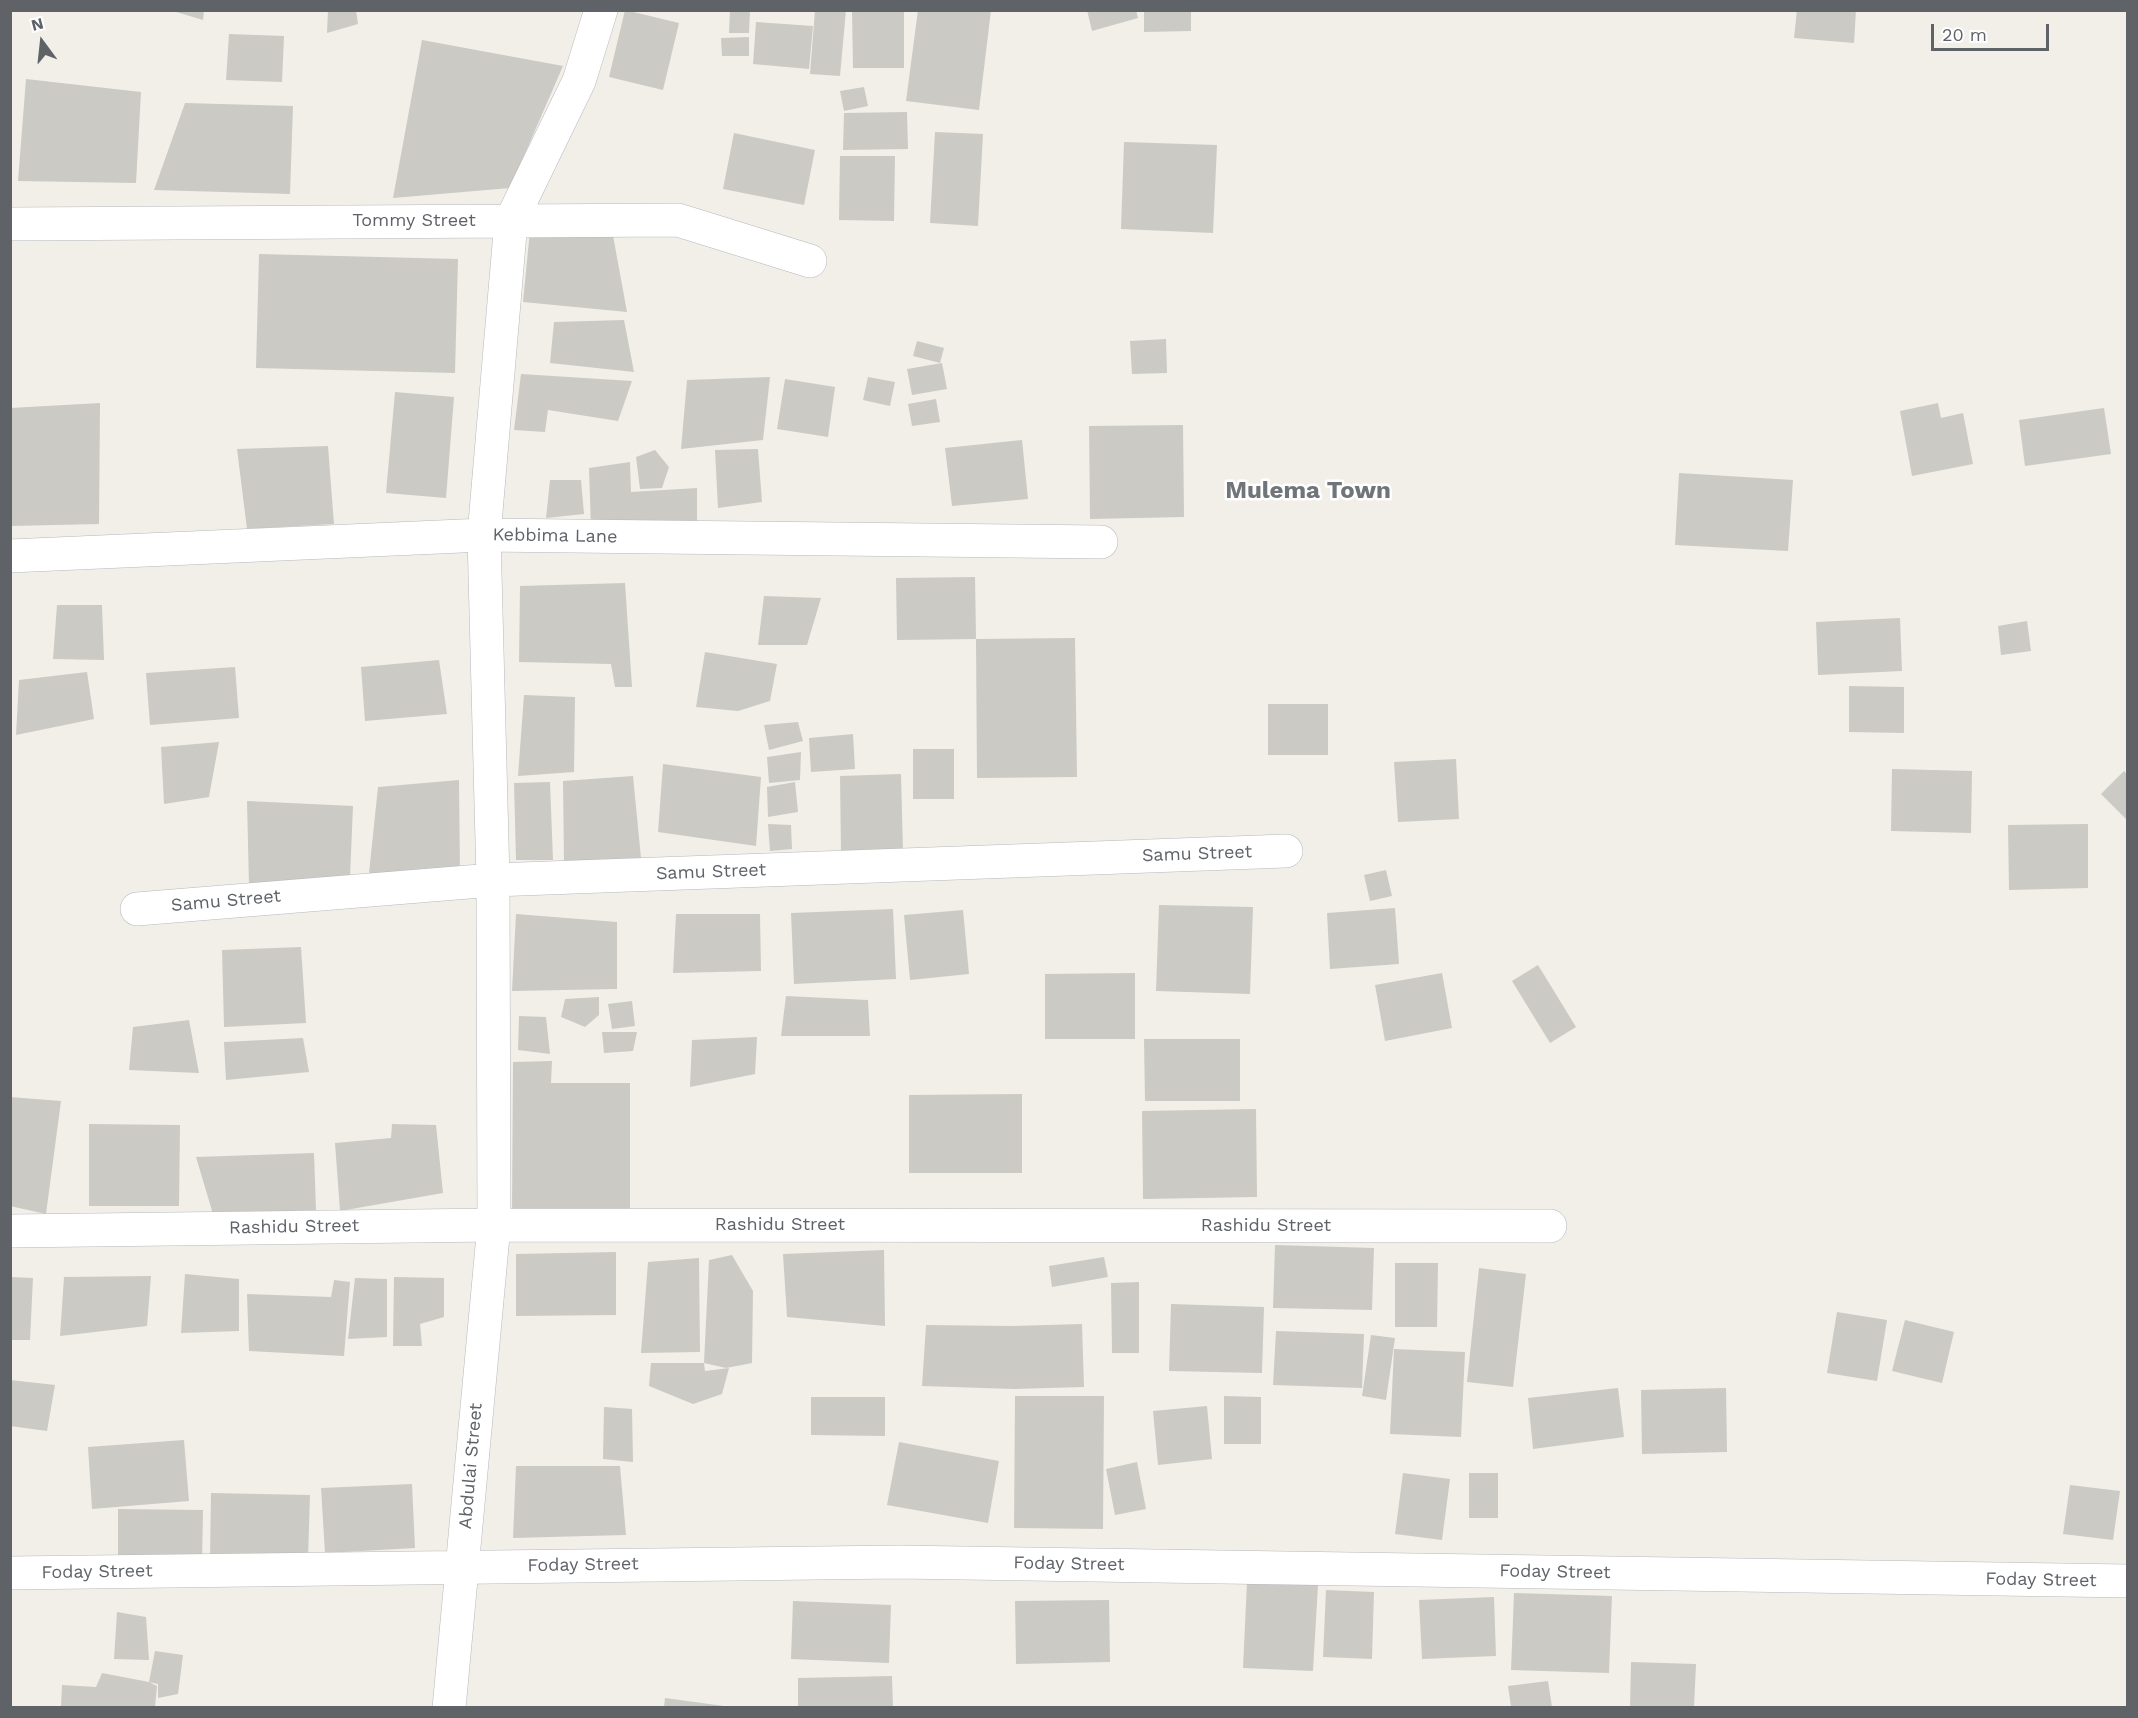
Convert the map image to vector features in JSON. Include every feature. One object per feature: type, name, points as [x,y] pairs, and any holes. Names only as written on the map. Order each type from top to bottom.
[{"type":"street","points":[[511,221],[579,81],[601,10]]},
{"type":"street","name":"Tommy Street","points":[[10,224],[678,220],[810,261]]},
{"type":"street","name":"Abdulai Street","points":[[449,1707],[494,1225],[493,880],[484,535],[511,221]]},
{"type":"street","name":"Kebbima Lane","points":[[10,556],[484,535],[1101,542]]},
{"type":"street","name":"Samu Street","points":[[137,909],[493,880],[1286,851]]},
{"type":"street","name":"Rashidu Street","points":[[10,1231],[494,1225],[1550,1226]]},
{"type":"street","name":"Foday Street","points":[[10,1573],[898,1562],[2127,1581]]},
{"type":"building","points":[[204,10],[203,20],[173,11]]},
{"type":"building","points":[[328,10],[356,10],[358,24],[327,33]]},
{"type":"building","points":[[625,10],[679,23],[663,90],[609,77]]},
{"type":"building","points":[[730,10],[750,10],[749,33],[729,33]]},
{"type":"building","points":[[815,10],[846,10],[840,76],[810,74]]},
{"type":"building","points":[[852,10],[904,10],[904,68],[853,68]]},
{"type":"building","points":[[918,10],[991,10],[979,110],[906,101]]},
{"type":"building","points":[[1087,10],[1136,10],[1138,18],[1092,31]]},
{"type":"building","points":[[1144,10],[1191,10],[1191,31],[1144,32]]},
{"type":"building","points":[[1797,10],[1856,10],[1854,43],[1794,38]]},
{"type":"building","points":[[756,22],[813,26],[809,69],[753,64]]},
{"type":"building","points":[[229,34],[284,36],[282,82],[226,80]]},
{"type":"building","points":[[749,37],[749,56],[722,56],[721,38]]},
{"type":"building","points":[[422,40],[563,66],[510,188],[393,198]]},
{"type":"building","points":[[26,79],[141,92],[136,183],[18,181]]},
{"type":"building","points":[[864,87],[868,106],[844,111],[840,91]]},
{"type":"building","points":[[185,103],[293,106],[290,194],[154,190]]},
{"type":"building","points":[[907,112],[908,149],[843,150],[844,113]]},
{"type":"building","points":[[935,132],[983,134],[978,226],[930,223]]},
{"type":"building","points":[[734,133],[815,150],[804,205],[723,189]]},
{"type":"building","points":[[1124,142],[1217,145],[1213,233],[1121,229]]},
{"type":"building","points":[[840,156],[895,156],[894,221],[839,220]]},
{"type":"building","points":[[530,230],[612,230],[627,312],[523,302]]},
{"type":"building","points":[[259,254],[458,259],[455,373],[256,368]]},
{"type":"building","points":[[624,320],[634,372],[550,363],[554,322]]},
{"type":"building","points":[[1166,339],[1167,373],[1132,374],[1130,341]]},
{"type":"building","points":[[917,341],[944,348],[940,363],[913,356]]},
{"type":"building","points":[[942,363],[947,389],[912,395],[907,369]]},
{"type":"building","points":[[521,374],[632,381],[618,421],[548,410],[545,432],[514,430]]},
{"type":"building","points":[[770,377],[763,440],[681,449],[687,380]]},
{"type":"building","points":[[868,377],[895,382],[890,406],[863,400]]},
{"type":"building","points":[[785,379],[835,387],[828,437],[777,429]]},
{"type":"building","points":[[395,392],[454,397],[446,498],[386,493]]},
{"type":"building","points":[[936,399],[940,422],[912,426],[908,404]]},
{"type":"building","points":[[100,403],[99,524],[10,526],[10,408]]},
{"type":"building","points":[[1938,403],[1941,418],[1963,413],[1973,464],[1912,476],[1900,411]]},
{"type":"building","points":[[2104,408],[2111,454],[2025,466],[2019,420]]},
{"type":"building","points":[[1183,425],[1184,517],[1090,519],[1089,426]]},
{"type":"building","points":[[1022,440],[1028,499],[952,506],[945,448]]},
{"type":"building","points":[[328,446],[334,524],[247,529],[237,449]]},
{"type":"building","points":[[758,449],[762,502],[718,508],[715,450]]},
{"type":"building","points":[[655,450],[669,467],[662,488],[640,489],[636,457]]},
{"type":"building","points":[[630,462],[631,492],[697,488],[697,534],[591,529],[589,468]]},
{"type":"building","points":[[1679,473],[1793,480],[1788,551],[1675,545]]},
{"type":"building","points":[[550,480],[581,480],[584,514],[546,518]]},
{"type":"building","points":[[975,577],[976,639],[897,640],[896,578]]},
{"type":"building","points":[[625,583],[632,687],[615,687],[611,664],[519,662],[520,586]]},
{"type":"building","points":[[764,596],[821,598],[807,645],[758,645]]},
{"type":"building","points":[[57,605],[102,605],[104,660],[53,659]]},
{"type":"building","points":[[1900,618],[1902,671],[1818,675],[1816,622]]},
{"type":"building","points":[[2027,621],[2031,651],[2001,655],[1998,626]]},
{"type":"building","points":[[1075,638],[1077,777],[977,778],[976,639]]},
{"type":"building","points":[[705,652],[777,664],[770,701],[738,711],[696,707]]},
{"type":"building","points":[[439,660],[447,714],[365,721],[361,667]]},
{"type":"building","points":[[235,667],[239,718],[150,725],[146,673]]},
{"type":"building","points":[[87,672],[94,719],[16,735],[19,680]]},
{"type":"building","points":[[1849,686],[1904,687],[1904,733],[1849,732]]},
{"type":"building","points":[[524,695],[575,697],[574,772],[518,776]]},
{"type":"building","points":[[1268,704],[1328,704],[1328,755],[1268,755]]},
{"type":"building","points":[[798,722],[803,741],[769,750],[764,725]]},
{"type":"building","points":[[853,734],[855,769],[811,772],[809,738]]},
{"type":"building","points":[[219,742],[209,797],[164,804],[161,747]]},
{"type":"building","points":[[913,749],[954,749],[954,799],[913,799]]},
{"type":"building","points":[[801,752],[800,780],[769,783],[767,757]]},
{"type":"building","points":[[1456,759],[1459,819],[1398,822],[1394,762]]},
{"type":"building","points":[[663,764],[761,777],[756,846],[658,832]]},
{"type":"building","points":[[1892,769],[1972,771],[1971,833],[1891,831]]},
{"type":"building","points":[[2124,771],[2127,774],[2127,820],[2101,794]]},
{"type":"building","points":[[901,774],[903,852],[841,853],[840,776]]},
{"type":"building","points":[[633,776],[641,858],[564,862],[563,781]]},
{"type":"building","points":[[459,780],[460,875],[369,873],[378,787]]},
{"type":"building","points":[[550,782],[553,860],[516,860],[514,783]]},
{"type":"building","points":[[795,782],[798,812],[768,817],[767,787]]},
{"type":"building","points":[[247,801],[353,806],[350,877],[249,886]]},
{"type":"building","points":[[768,824],[791,825],[792,849],[770,851]]},
{"type":"building","points":[[2088,824],[2088,888],[2009,890],[2008,825]]},
{"type":"building","points":[[1386,870],[1392,896],[1370,901],[1364,875]]},
{"type":"building","points":[[1159,905],[1253,907],[1250,994],[1156,991]]},
{"type":"building","points":[[1395,908],[1399,964],[1330,969],[1327,913]]},
{"type":"building","points":[[893,909],[896,979],[794,984],[791,913]]},
{"type":"building","points":[[963,910],[969,974],[910,980],[904,915]]},
{"type":"building","points":[[516,914],[617,922],[617,989],[512,991]]},
{"type":"building","points":[[676,914],[760,914],[761,971],[673,973]]},
{"type":"building","points":[[301,947],[306,1023],[224,1027],[222,950]]},
{"type":"building","points":[[1538,965],[1576,1027],[1550,1043],[1512,981]]},
{"type":"building","points":[[1135,973],[1135,1039],[1045,1039],[1045,974]]},
{"type":"building","points":[[1442,973],[1452,1028],[1385,1041],[1375,985]]},
{"type":"building","points":[[786,996],[868,1000],[870,1036],[781,1036]]},
{"type":"building","points":[[599,997],[599,1015],[585,1027],[561,1017],[565,999]]},
{"type":"building","points":[[632,1001],[635,1026],[612,1029],[608,1004]]},
{"type":"building","points":[[519,1016],[546,1017],[550,1054],[518,1050]]},
{"type":"building","points":[[189,1020],[199,1073],[129,1070],[133,1027]]},
{"type":"building","points":[[602,1032],[637,1032],[633,1051],[604,1053]]},
{"type":"building","points":[[757,1037],[755,1074],[690,1087],[692,1040]]},
{"type":"building","points":[[303,1038],[309,1072],[226,1080],[224,1042]]},
{"type":"building","points":[[1144,1039],[1240,1039],[1240,1101],[1145,1101]]},
{"type":"building","points":[[552,1061],[551,1083],[630,1083],[630,1212],[512,1212],[513,1062]]},
{"type":"building","points":[[1022,1094],[1022,1173],[909,1173],[909,1095]]},
{"type":"building","points":[[10,1097],[61,1101],[46,1214],[10,1206]]},
{"type":"building","points":[[1256,1109],[1257,1197],[1143,1199],[1142,1111]]},
{"type":"building","points":[[89,1124],[180,1125],[179,1206],[89,1206]]},
{"type":"building","points":[[392,1124],[436,1125],[443,1193],[340,1211],[335,1143],[391,1138]]},
{"type":"building","points":[[314,1153],[316,1210],[213,1214],[196,1157]]},
{"type":"building","points":[[1275,1245],[1374,1248],[1372,1310],[1273,1308]]},
{"type":"building","points":[[884,1250],[885,1326],[787,1317],[783,1254]]},
{"type":"building","points":[[616,1252],[616,1315],[516,1316],[516,1254]]},
{"type":"building","points":[[732,1255],[753,1291],[752,1363],[726,1368],[704,1363],[709,1260]]},
{"type":"building","points":[[1104,1257],[1108,1277],[1052,1287],[1049,1266]]},
{"type":"building","points":[[699,1258],[700,1352],[641,1353],[648,1262]]},
{"type":"building","points":[[1395,1263],[1438,1263],[1437,1327],[1395,1327]]},
{"type":"building","points":[[1479,1268],[1526,1274],[1513,1387],[1467,1382]]},
{"type":"building","points":[[185,1274],[239,1279],[239,1331],[181,1333]]},
{"type":"building","points":[[151,1276],[147,1326],[60,1336],[64,1277]]},
{"type":"building","points":[[10,1277],[33,1278],[30,1340],[10,1340]]},
{"type":"building","points":[[394,1277],[444,1278],[444,1317],[420,1324],[422,1346],[393,1346]]},
{"type":"building","points":[[355,1278],[387,1279],[387,1337],[348,1339]]},
{"type":"building","points":[[334,1280],[350,1282],[344,1356],[249,1351],[247,1294],[331,1297]]},
{"type":"building","points":[[1139,1282],[1139,1353],[1112,1353],[1111,1283]]},
{"type":"building","points":[[1171,1304],[1264,1307],[1262,1373],[1169,1371]]},
{"type":"building","points":[[1837,1312],[1887,1320],[1877,1381],[1827,1373]]},
{"type":"building","points":[[1905,1320],[1954,1332],[1942,1383],[1892,1371]]},
{"type":"building","points":[[1082,1324],[1084,1387],[1014,1389],[922,1386],[926,1325]]},
{"type":"building","points":[[1276,1331],[1364,1334],[1362,1388],[1273,1385]]},
{"type":"building","points":[[1371,1335],[1395,1338],[1386,1400],[1362,1396]]},
{"type":"building","points":[[1394,1349],[1465,1352],[1461,1437],[1390,1434]]},
{"type":"building","points":[[651,1363],[704,1363],[705,1371],[729,1368],[722,1394],[693,1404],[649,1386]]},
{"type":"building","points":[[10,1380],[55,1385],[47,1431],[10,1426]]},
{"type":"building","points":[[1618,1388],[1624,1437],[1533,1449],[1528,1398]]},
{"type":"building","points":[[1726,1388],[1727,1452],[1642,1454],[1641,1390]]},
{"type":"building","points":[[1015,1396],[1104,1396],[1103,1529],[1014,1528]]},
{"type":"building","points":[[1224,1396],[1261,1397],[1261,1444],[1224,1444]]},
{"type":"building","points":[[811,1397],[885,1397],[885,1436],[811,1435]]},
{"type":"building","points":[[1207,1406],[1212,1459],[1158,1465],[1153,1411]]},
{"type":"building","points":[[604,1407],[632,1409],[633,1462],[603,1459]]},
{"type":"building","points":[[184,1440],[189,1501],[92,1509],[88,1447]]},
{"type":"building","points":[[899,1442],[999,1461],[988,1523],[887,1505]]},
{"type":"building","points":[[1137,1462],[1146,1509],[1115,1515],[1106,1469]]},
{"type":"building","points":[[516,1466],[620,1466],[626,1535],[513,1538]]},
{"type":"building","points":[[1403,1473],[1450,1479],[1442,1540],[1395,1534]]},
{"type":"building","points":[[1469,1473],[1498,1473],[1498,1518],[1469,1518]]},
{"type":"building","points":[[412,1484],[415,1548],[325,1553],[321,1488]]},
{"type":"building","points":[[2070,1485],[2120,1491],[2113,1540],[2063,1534]]},
{"type":"building","points":[[211,1493],[310,1495],[308,1558],[210,1557]]},
{"type":"building","points":[[118,1509],[203,1510],[202,1563],[118,1563]]},
{"type":"building","points":[[1247,1582],[1318,1585],[1313,1671],[1243,1668]]},
{"type":"building","points":[[1326,1590],[1374,1592],[1372,1659],[1323,1657]]},
{"type":"building","points":[[1514,1593],[1612,1596],[1609,1673],[1511,1670]]},
{"type":"building","points":[[1494,1597],[1496,1656],[1422,1659],[1419,1600]]},
{"type":"building","points":[[1109,1600],[1110,1662],[1016,1664],[1015,1601]]},
{"type":"building","points":[[793,1601],[891,1605],[889,1663],[791,1659]]},
{"type":"building","points":[[117,1612],[146,1617],[149,1660],[114,1659]]},
{"type":"building","points":[[155,1651],[183,1655],[178,1694],[158,1698],[158,1684],[149,1682]]},
{"type":"building","points":[[1631,1662],[1696,1664],[1694,1707],[1630,1707]]},
{"type":"building","points":[[102,1673],[149,1682],[157,1686],[155,1707],[61,1707],[62,1685],[96,1687]]},
{"type":"building","points":[[892,1676],[893,1707],[798,1707],[798,1678]]},
{"type":"building","points":[[1548,1681],[1552,1707],[1511,1707],[1508,1686]]},
{"type":"building","points":[[665,1698],[724,1706],[724,1707],[664,1707]]},
{"type":"district","name":"Mulema Town","points":[[1308,491]]}]
